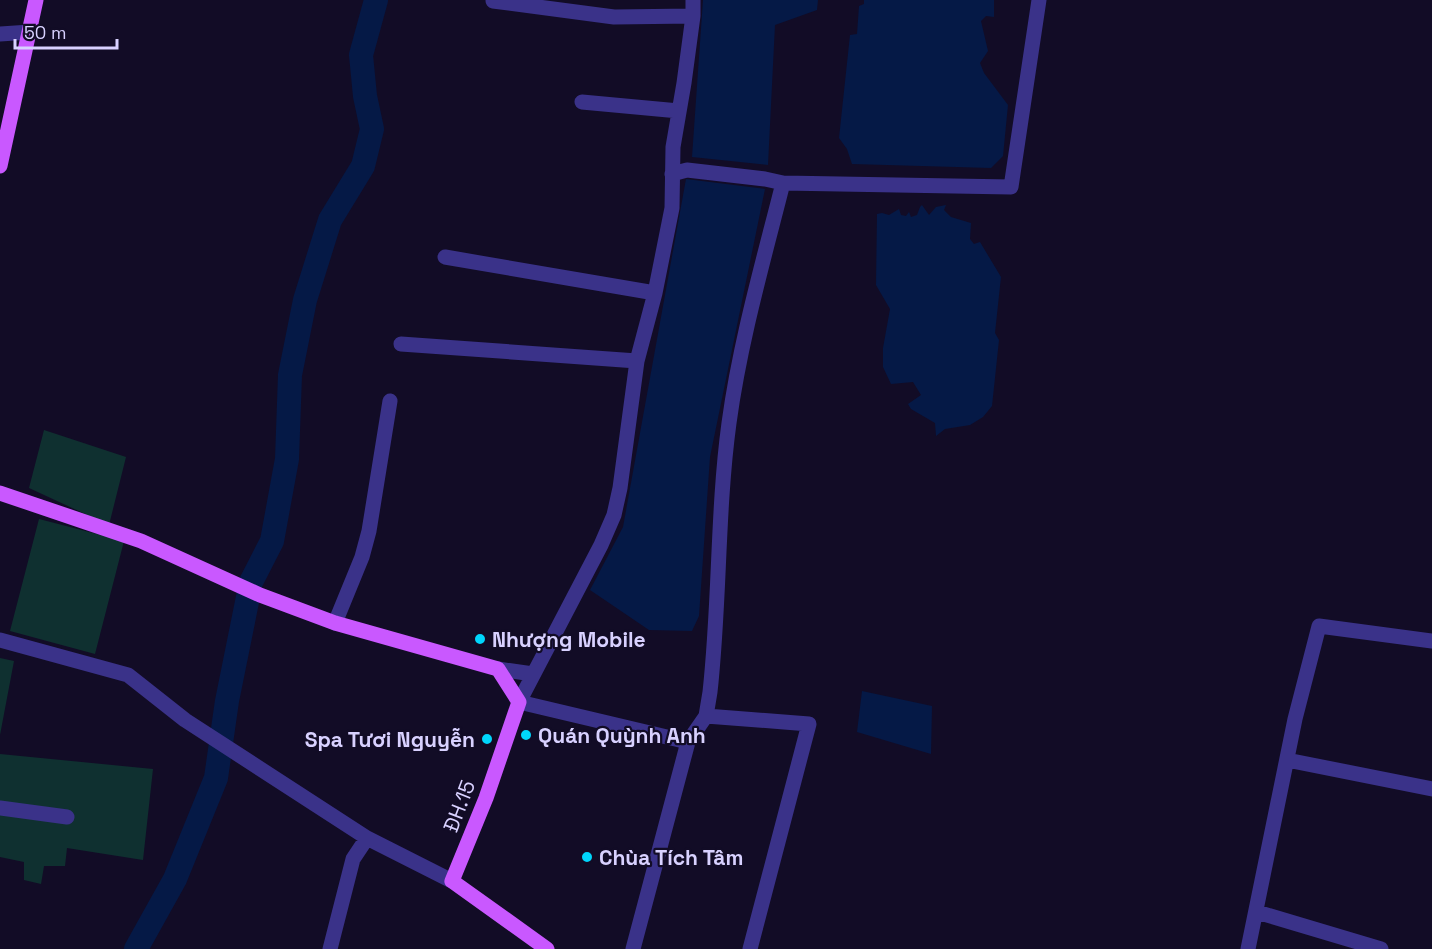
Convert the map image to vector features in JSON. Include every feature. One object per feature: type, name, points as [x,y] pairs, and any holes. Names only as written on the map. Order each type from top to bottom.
[{"type":"main road","points":[[0,166],[36,0]]},
{"type":"main road","points":[[0,493],[141,541],[260,595],[335,623],[498,669],[519,702]]},
{"type":"main road","name":"ĐH.15","points":[[452,881],[486,798],[519,702]]},
{"type":"main road","points":[[452,881],[547,949]]},
{"type":"street","points":[[688,742],[519,702],[601,546],[614,515],[620,488],[637,361],[655,293],[680,172],[673,147],[693,16],[693,0]]},
{"type":"street","points":[[680,172],[765,179],[783,183],[1011,187],[1039,0]]},
{"type":"street","points":[[493,1],[615,17],[693,16]]},
{"type":"street","points":[[0,34],[30,32]]},
{"type":"street","points":[[582,102],[679,111]]},
{"type":"street","points":[[633,949],[688,742],[706,716],[712,672],[724,461],[729,423],[741,351],[783,183]]},
{"type":"street","points":[[445,257],[655,293]]},
{"type":"street","points":[[401,344],[637,361]]},
{"type":"street","points":[[335,623],[362,557],[369,531],[390,401]]},
{"type":"street","points":[[1248,949],[1295,719],[1319,626],[1432,641]]},
{"type":"street","points":[[0,640],[128,675],[185,720],[367,838],[452,881]]},
{"type":"street","points":[[498,669],[533,674]]},
{"type":"street","points":[[706,716],[809,724],[750,949]]},
{"type":"street","points":[[1287,760],[1432,789]]},
{"type":"street","points":[[0,808],[67,818]]},
{"type":"street","points":[[330,949],[352,859],[367,838]]},
{"type":"street","points":[[1257,912],[1381,949]]},
{"type":"green space","points":[[44,430],[126,457],[109,525],[29,488]]},
{"type":"green space","points":[[39,519],[124,541],[95,654],[10,631]]},
{"type":"green space","points":[[0,658],[14,661],[0,735]]},
{"type":"green space","points":[[0,754],[153,769],[143,860],[67,848],[65,866],[44,866],[41,884],[24,880],[24,862],[0,857]]},
{"type":"water","points":[[703,0],[818,0],[817,10],[775,25],[768,165],[692,157]]},
{"type":"water","points":[[864,0],[994,0],[994,17],[986,16],[981,21],[988,51],[980,63],[984,73],[1008,105],[1003,156],[991,168],[852,164],[847,149],[839,138],[850,35],[857,34],[859,6],[864,4]]},
{"type":"water","points":[[686,179],[765,189],[710,457],[699,616],[692,631],[649,630],[590,590],[623,527]]},
{"type":"water","points":[[922,205],[929,215],[936,207],[946,205],[944,210],[951,217],[971,223],[970,239],[974,244],[980,242],[1001,277],[995,333],[999,340],[992,406],[983,417],[970,425],[945,429],[936,436],[935,423],[911,409],[908,404],[921,395],[913,382],[891,384],[883,367],[883,348],[890,309],[876,285],[877,214],[889,215],[899,209],[901,215],[906,216],[909,212],[911,217],[917,215]]},
{"type":"water","points":[[862,691],[932,706],[931,754],[857,732]]},
{"type":"waterway","points":[[136,949],[175,879],[216,778],[227,701],[251,582],[272,541],[287,459],[290,375],[305,300],[330,220],[363,166],[372,129],[365,96],[361,55],[376,0]]},
{"type":"place","name":"Nhượng Mobile","points":[[480,639]]},
{"type":"place","name":"Quán Quỳnh Anh","points":[[526,735]]},
{"type":"place","name":"Spa Tươi Nguyễn","points":[[487,739]]},
{"type":"place","name":"Chùa Tích Tâm","points":[[587,857]]}]
